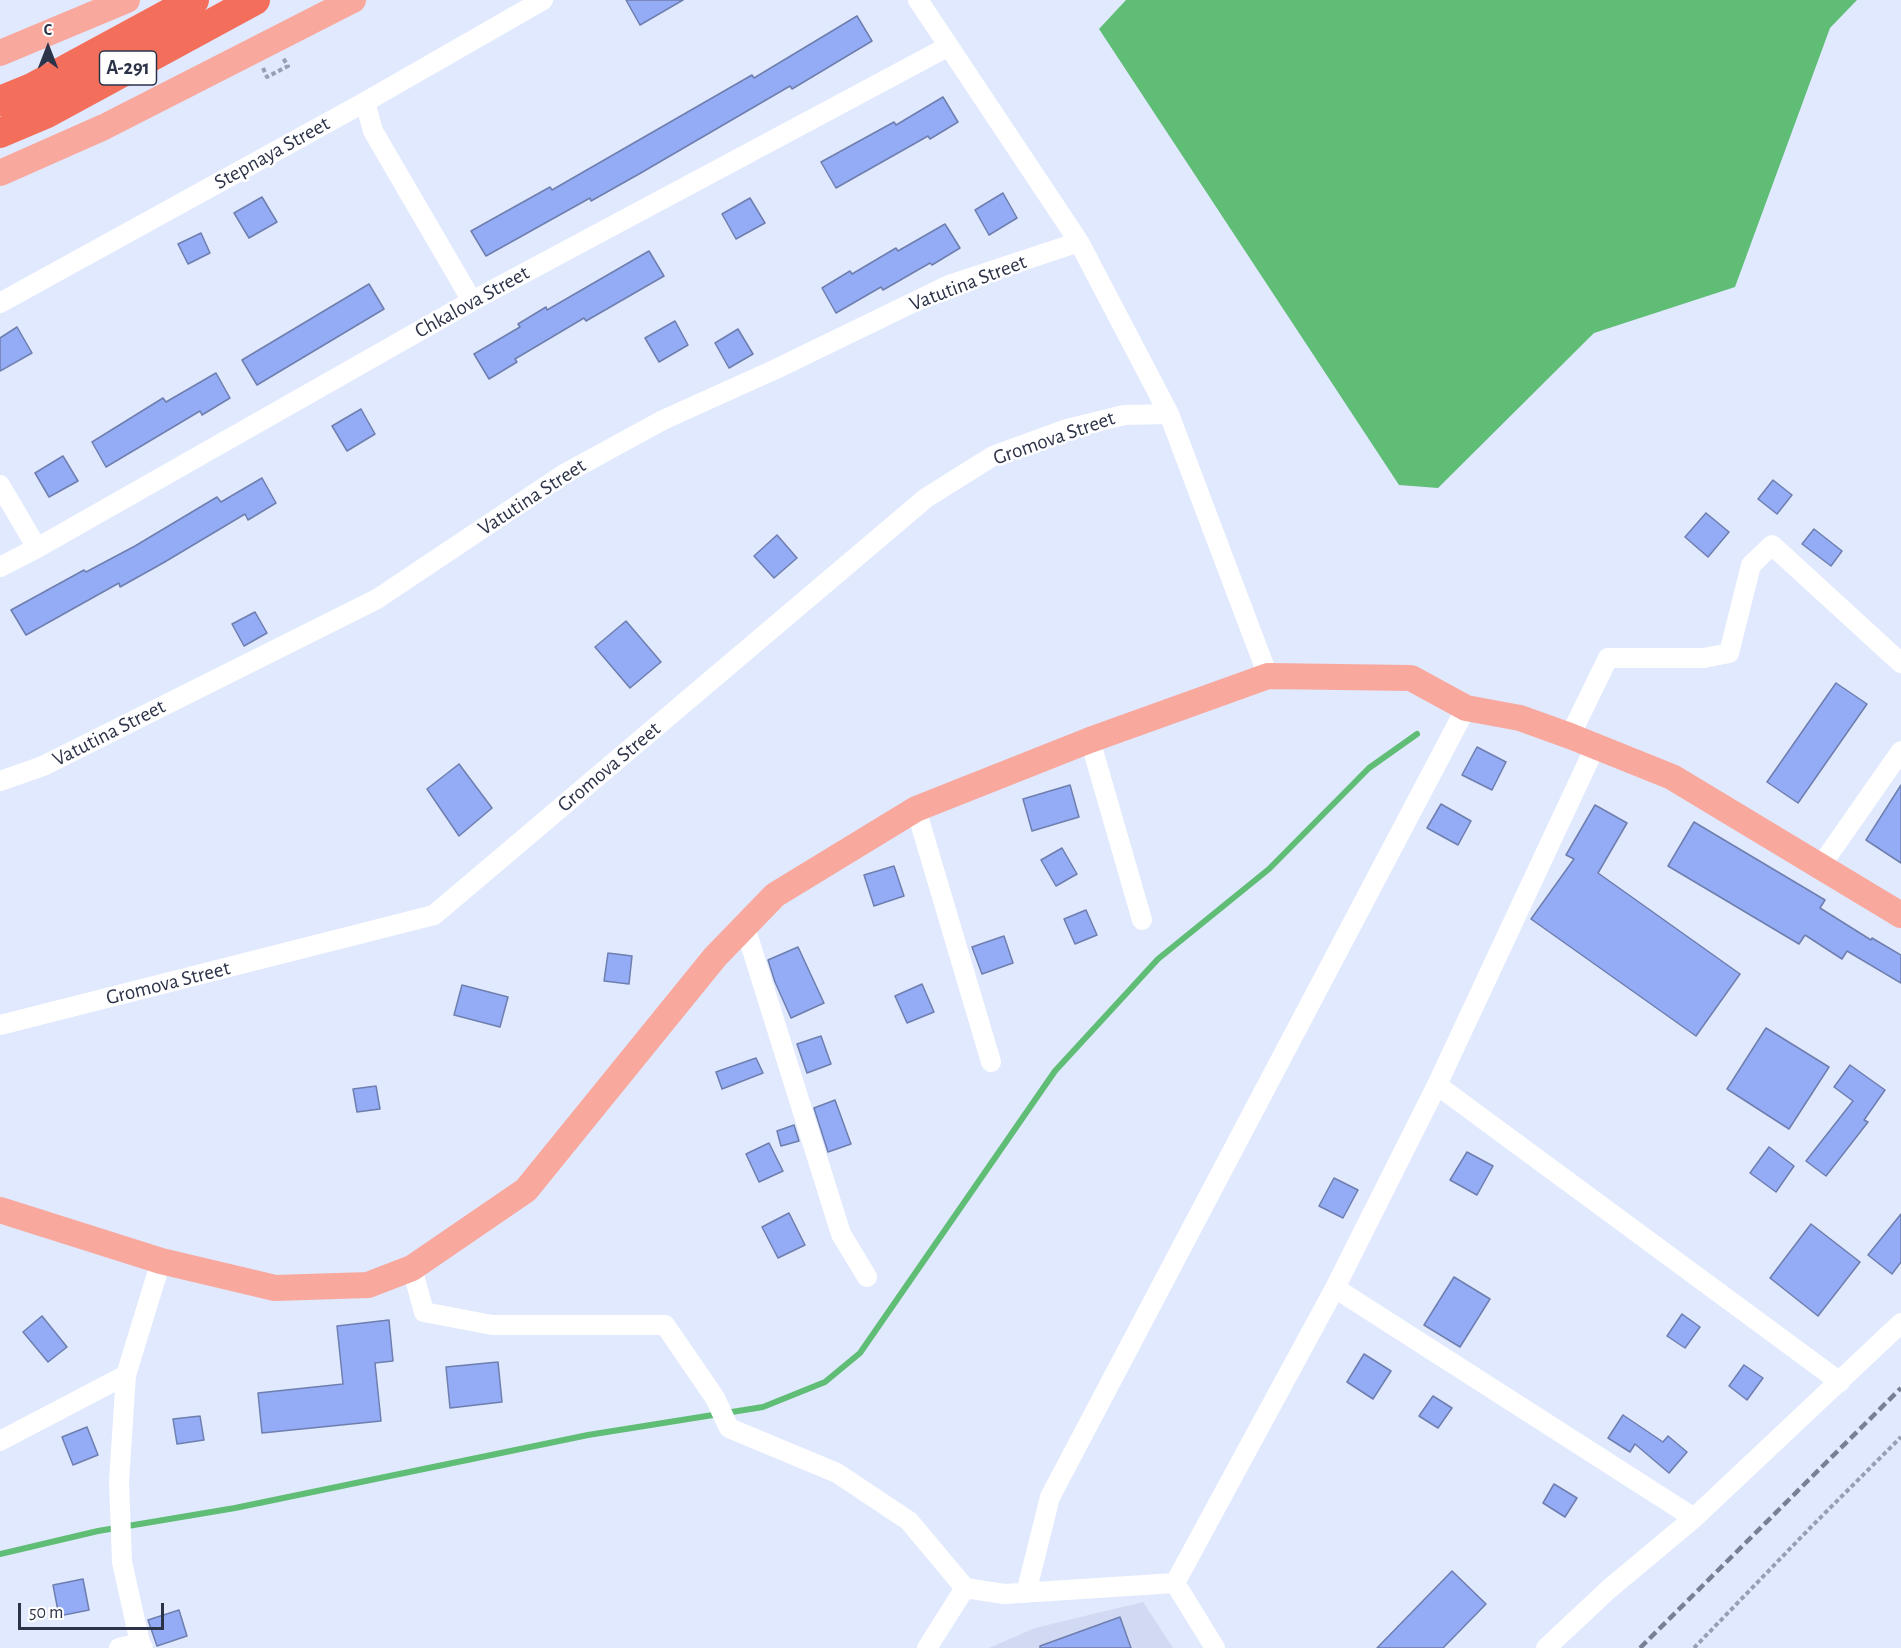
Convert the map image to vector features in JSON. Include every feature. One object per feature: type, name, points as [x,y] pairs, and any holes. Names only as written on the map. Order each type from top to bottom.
[{"type":"highway","name":"А-291","points":[[0,101],[32,88],[194,0]]},
{"type":"highway","name":"А-291","points":[[0,133],[45,114],[255,0]]},
{"type":"main road","points":[[0,53],[127,0]]},
{"type":"main road","points":[[0,173],[104,127],[353,0]]},
{"type":"main road","points":[[0,1210],[162,1261],[274,1288],[368,1285],[412,1268],[526,1190],[715,957],[775,896],[916,809],[1090,740],[1268,676],[1411,678],[1466,708],[1520,718],[1570,736],[1672,777],[1901,915]]},
{"type":"street","name":"Stepnaya Street","points":[[0,303],[364,102],[543,0]]},
{"type":"street","points":[[918,0],[1079,242],[1169,414],[1268,676]]},
{"type":"street","name":"Chkalova Street","points":[[0,567],[472,301],[949,46]]},
{"type":"street","points":[[364,102],[373,131],[472,301]]},
{"type":"street","name":"Vatutina Street","points":[[0,781],[43,766],[377,600],[564,474],[663,420],[776,369],[949,285],[1079,242]]},
{"type":"street","name":"Gromova Street","points":[[0,1025],[434,915],[926,498],[993,456],[1067,429],[1124,415],[1169,414]]},
{"type":"street","points":[[0,485],[37,548]]},
{"type":"street","points":[[1570,736],[1608,658],[1704,658],[1729,653],[1751,566],[1772,545],[1901,663]]},
{"type":"street","points":[[1026,1593],[1050,1497],[1466,708]]},
{"type":"street","points":[[1090,740],[1142,920]]},
{"type":"street","points":[[1176,1583],[1335,1288],[1437,1085],[1595,747]]},
{"type":"street","points":[[1820,867],[1901,751]]},
{"type":"street","points":[[916,809],[991,1062]]},
{"type":"street","points":[[745,927],[841,1234],[867,1277]]},
{"type":"street","points":[[1437,1085],[1840,1382]]},
{"type":"street","points":[[119,1648],[142,1646],[123,1562],[120,1481],[126,1375],[162,1261]]},
{"type":"street","points":[[412,1268],[424,1312],[492,1325],[665,1325],[715,1398],[729,1428],[837,1473],[909,1521],[965,1588],[1004,1594],[1176,1583]]},
{"type":"street","points":[[1335,1288],[1694,1518]]},
{"type":"street","points":[[1546,1648],[1609,1589],[1694,1518],[1901,1323]]},
{"type":"street","points":[[0,1441],[126,1375]]},
{"type":"street","points":[[1176,1583],[1215,1648]]},
{"type":"street","points":[[927,1648],[965,1588]]},
{"type":"path","points":[[1694,1648],[1901,1437]]},
{"type":"shaded area","points":[[1126,0],[1857,0],[1830,28],[1735,287],[1594,333],[1438,488],[1399,485],[1099,29]]},
{"type":"shaded area","points":[[1143,1602],[1173,1648],[989,1648],[1035,1628]]},
{"type":"building","points":[[626,0],[683,0],[640,25]]},
{"type":"building","points":[[857,16],[872,41],[792,89],[790,86],[591,201],[590,198],[486,256],[471,231],[550,187],[552,190],[752,75],[754,78]]},
{"type":"building","points":[[943,97],[958,122],[930,139],[928,136],[836,188],[821,162],[894,122],[896,125]]},
{"type":"building","points":[[1003,193],[1017,218],[989,235],[975,210]]},
{"type":"building","points":[[262,197],[277,222],[249,238],[234,213]]},
{"type":"building","points":[[750,198],[765,223],[736,239],[722,214]]},
{"type":"building","points":[[945,224],[960,248],[883,290],[881,287],[836,313],[822,288],[850,271],[852,274],[896,248],[898,251]]},
{"type":"building","points":[[201,233],[210,253],[188,264],[178,244]]},
{"type":"building","points":[[649,251],[664,276],[586,321],[584,318],[515,359],[517,362],[489,379],[474,354],[520,327],[518,324],[546,307],[547,310]]},
{"type":"building","points":[[369,284],[384,309],[257,385],[242,360]]},
{"type":"building","points":[[675,321],[688,345],[659,362],[645,338]]},
{"type":"building","points":[[17,327],[32,353],[0,371],[0,338]]},
{"type":"building","points":[[738,329],[753,354],[729,368],[715,343]]},
{"type":"building","points":[[216,373],[230,398],[202,415],[200,411],[106,467],[92,442],[163,398],[166,402]]},
{"type":"building","points":[[361,409],[375,434],[347,451],[332,426]]},
{"type":"building","points":[[63,456],[78,481],[49,497],[35,473]]},
{"type":"building","points":[[262,478],[276,503],[248,520],[245,514],[120,587],[119,583],[26,635],[11,610],[84,570],[86,572],[135,546],[217,497],[221,502]]},
{"type":"building","points":[[1773,480],[1792,495],[1777,514],[1758,499]]},
{"type":"building","points":[[1706,513],[1729,532],[1708,557],[1685,537]]},
{"type":"building","points":[[1814,529],[1842,551],[1831,566],[1802,544]]},
{"type":"building","points":[[777,535],[797,558],[774,578],[754,556]]},
{"type":"building","points":[[255,612],[267,633],[244,646],[232,624]]},
{"type":"building","points":[[626,621],[661,662],[630,688],[595,647]]},
{"type":"building","points":[[1836,683],[1867,704],[1798,803],[1767,782]]},
{"type":"building","points":[[1477,747],[1506,762],[1492,790],[1462,775]]},
{"type":"building","points":[[459,764],[492,808],[459,836],[427,789]]},
{"type":"building","points":[[1070,785],[1079,817],[1032,831],[1023,799]]},
{"type":"building","points":[[1901,785],[1901,863],[1866,840]]},
{"type":"building","points":[[1441,804],[1471,821],[1458,845],[1427,828]]},
{"type":"building","points":[[1595,805],[1627,823],[1598,873],[1740,974],[1696,1036],[1531,919],[1574,859],[1566,855]]},
{"type":"building","points":[[1694,822],[1825,900],[1820,908],[1871,940],[1872,938],[1901,955],[1901,983],[1847,951],[1842,959],[1805,935],[1799,944],[1668,866]]},
{"type":"building","points":[[1062,848],[1077,874],[1056,886],[1041,860]]},
{"type":"building","points":[[894,866],[904,896],[874,906],[864,875]]},
{"type":"building","points":[[1086,910],[1097,935],[1075,944],[1064,919]]},
{"type":"building","points":[[1004,936],[1013,963],[982,974],[972,947]]},
{"type":"building","points":[[798,947],[824,1003],[791,1018],[768,960]]},
{"type":"building","points":[[608,953],[632,956],[629,984],[604,981]]},
{"type":"building","points":[[922,984],[934,1012],[907,1023],[895,996]]},
{"type":"building","points":[[462,985],[508,997],[500,1027],[454,1015]]},
{"type":"building","points":[[1766,1028],[1829,1067],[1789,1129],[1727,1089]]},
{"type":"building","points":[[821,1036],[831,1064],[807,1073],[797,1044]]},
{"type":"building","points":[[756,1058],[763,1073],[722,1089],[716,1072]]},
{"type":"building","points":[[1850,1065],[1885,1090],[1864,1120],[1868,1122],[1826,1176],[1806,1161],[1853,1101],[1834,1087]]},
{"type":"building","points":[[376,1086],[380,1109],[357,1112],[353,1089]]},
{"type":"building","points":[[835,1100],[851,1144],[828,1152],[814,1108]]},
{"type":"building","points":[[794,1125],[799,1141],[781,1146],[777,1131]]},
{"type":"building","points":[[769,1143],[783,1171],[759,1182],[746,1154]]},
{"type":"building","points":[[1769,1147],[1794,1166],[1776,1192],[1750,1173]]},
{"type":"building","points":[[1467,1152],[1493,1166],[1477,1195],[1450,1180]]},
{"type":"building","points":[[1334,1178],[1358,1190],[1343,1218],[1319,1206]]},
{"type":"building","points":[[789,1213],[805,1245],[778,1258],[762,1227]]},
{"type":"building","points":[[1901,1214],[1901,1262],[1892,1274],[1868,1255]]},
{"type":"building","points":[[1811,1224],[1860,1262],[1818,1316],[1770,1278]]},
{"type":"building","points":[[1454,1277],[1490,1299],[1460,1347],[1424,1325]]},
{"type":"building","points":[[1682,1314],[1700,1327],[1685,1348],[1667,1336]]},
{"type":"building","points":[[42,1316],[67,1347],[48,1362],[23,1332]]},
{"type":"building","points":[[389,1320],[393,1361],[375,1363],[381,1421],[262,1433],[258,1393],[343,1384],[337,1326]]},
{"type":"building","points":[[1364,1354],[1391,1371],[1373,1399],[1347,1382]]},
{"type":"building","points":[[498,1362],[502,1402],[450,1408],[446,1367]]},
{"type":"building","points":[[1744,1365],[1763,1378],[1747,1400],[1729,1386]]},
{"type":"building","points":[[1433,1396],[1452,1408],[1438,1428],[1419,1416]]},
{"type":"building","points":[[1623,1415],[1663,1442],[1668,1436],[1687,1452],[1669,1473],[1635,1444],[1630,1452],[1608,1438]]},
{"type":"building","points":[[200,1416],[204,1440],[177,1444],[173,1419]]},
{"type":"building","points":[[87,1427],[98,1455],[73,1465],[62,1437]]},
{"type":"building","points":[[1554,1484],[1577,1498],[1565,1517],[1543,1503]]},
{"type":"building","points":[[1452,1571],[1486,1604],[1443,1648],[1377,1648]]},
{"type":"building","points":[[83,1579],[89,1610],[59,1616],[53,1585]]},
{"type":"building","points":[[179,1610],[187,1636],[157,1646],[148,1620]]},
{"type":"building","points":[[1120,1617],[1131,1648],[1040,1648],[1040,1646]]},
{"type":"waterway","points":[[0,1554],[98,1531],[235,1508],[588,1435],[763,1407],[825,1382],[860,1353],[1055,1071],[1158,959],[1269,869],[1369,768],[1417,734]]},
{"type":"railway","points":[[1640,1648],[1901,1388]]}]
